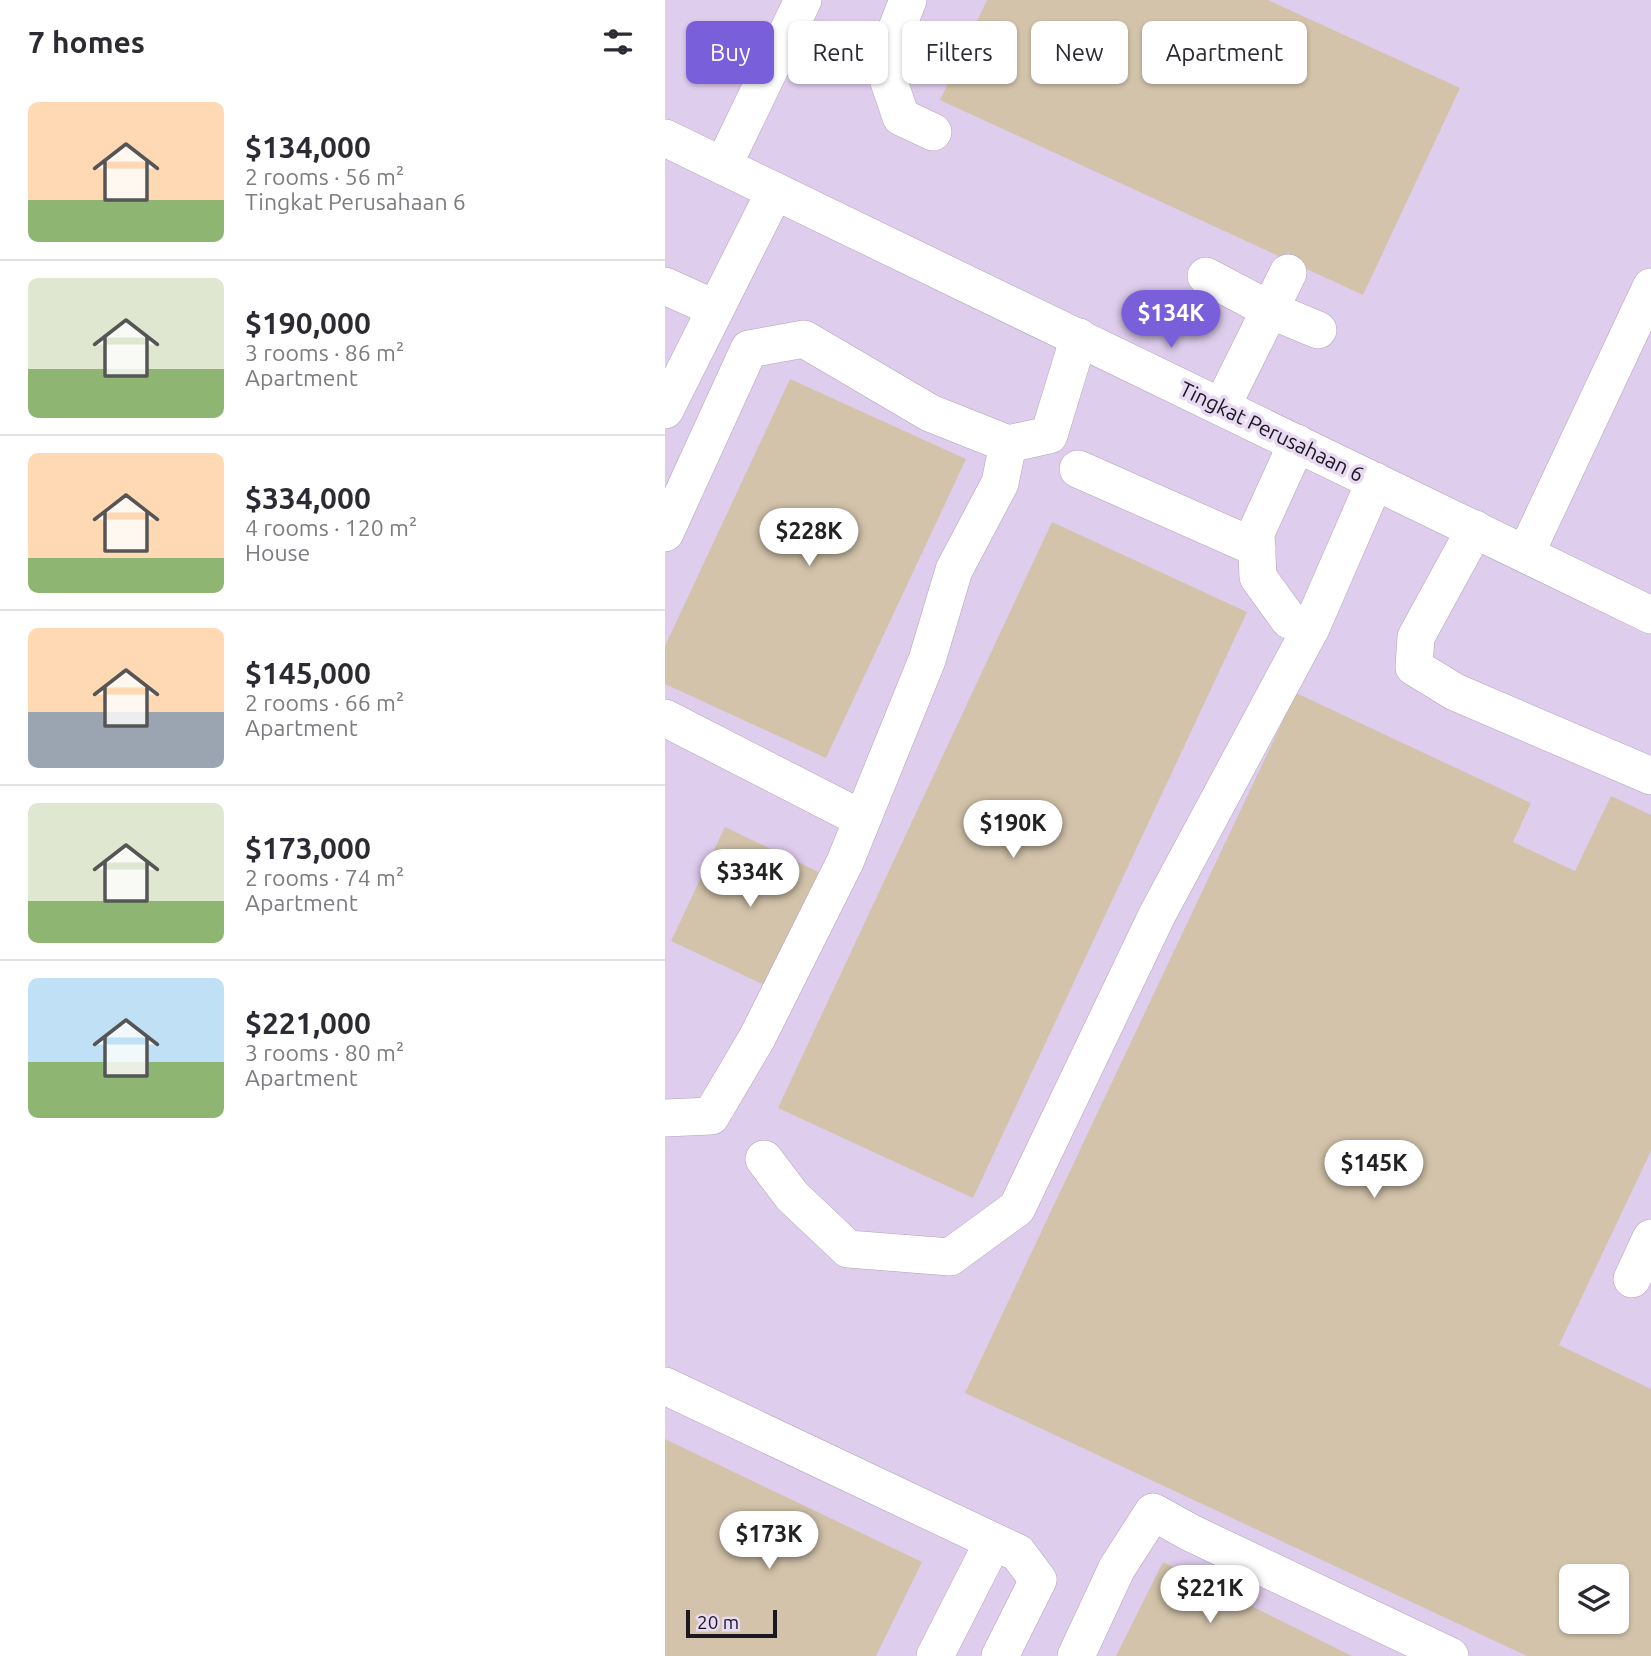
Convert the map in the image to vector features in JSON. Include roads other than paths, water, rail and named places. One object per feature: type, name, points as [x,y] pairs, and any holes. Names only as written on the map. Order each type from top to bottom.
[{"type":"street","points":[[723,166],[803,0]]},
{"type":"street","points":[[908,0],[883,64],[901,117],[933,132]]},
{"type":"street","name":"Tingkat Perusahaan 6","points":[[665,138],[1651,615]]},
{"type":"street","points":[[665,410],[675,367],[716,309],[775,191]]},
{"type":"street","points":[[1222,407],[1288,273]]},
{"type":"street","points":[[1206,276],[1270,310],[1318,330]]},
{"type":"street","points":[[665,286],[716,309]]},
{"type":"street","points":[[1526,553],[1651,287]]},
{"type":"street","points":[[665,533],[749,349],[804,339],[930,413],[1008,444],[1049,435],[1079,338]]},
{"type":"street","points":[[1297,443],[1256,533],[1258,577],[1289,620],[1311,628]]},
{"type":"street","points":[[665,1118],[712,1116],[757,1038],[845,862],[927,660],[954,570],[1000,483],[1008,444]]},
{"type":"street","points":[[1078,469],[1257,548]]},
{"type":"street","points":[[764,1159],[792,1196],[848,1249],[950,1257],[1017,1208],[1157,915],[1311,628],[1375,481]]},
{"type":"street","points":[[1475,529],[1416,637],[1414,667],[1455,692],[1651,776]]},
{"type":"street","points":[[665,718],[862,819]]},
{"type":"street","points":[[1633,1279],[1651,1238]]},
{"type":"street","points":[[665,1386],[1018,1553],[1038,1580],[1000,1656]]},
{"type":"street","points":[[1076,1656],[1117,1568],[1153,1512],[1203,1539],[1450,1656]]},
{"type":"street","points":[[935,1656],[993,1542]]}]
